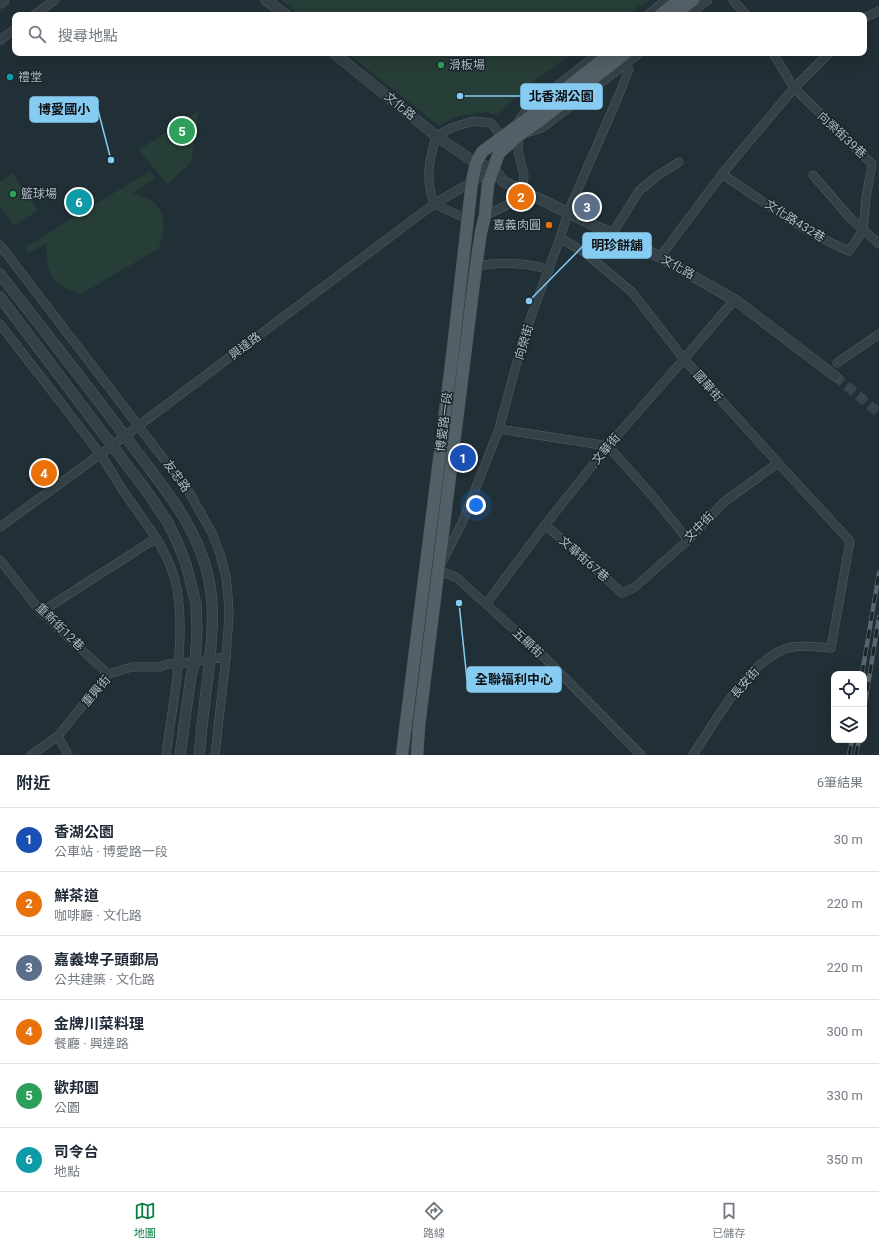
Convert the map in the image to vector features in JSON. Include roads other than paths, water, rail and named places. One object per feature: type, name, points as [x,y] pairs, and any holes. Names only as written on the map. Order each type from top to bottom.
[{"type":"main road","points":[[664,12],[679,0]]},
{"type":"main road","points":[[678,12],[693,0]]},
{"type":"main road","points":[[535,118],[607,56]]},
{"type":"main road","points":[[535,118],[622,56]]},
{"type":"main road","name":"博愛路一段","points":[[416,755],[480,232],[485,216],[488,184],[499,153],[516,132],[535,118]]},
{"type":"main road","name":"博愛路一段","points":[[402,755],[452,357],[466,231],[469,220],[472,182],[476,163],[482,152],[502,137],[516,132]]},
{"type":"street","points":[[0,3],[4,0]]},
{"type":"street","points":[[38,12],[55,0]]},
{"type":"street","points":[[266,0],[282,12]]},
{"type":"street","points":[[651,12],[666,0]]},
{"type":"street","points":[[693,12],[708,0]]},
{"type":"street","points":[[733,0],[743,12]]},
{"type":"street","points":[[867,17],[879,11]]},
{"type":"street","points":[[0,40],[12,31]]},
{"type":"street","name":"文化路","points":[[338,56],[436,136],[476,163],[494,169],[504,182],[522,192],[568,212],[660,257],[734,300],[835,376]]},
{"type":"street","points":[[535,118],[596,56]]},
{"type":"street","points":[[535,118],[635,56]]},
{"type":"street","name":"向榮街39巷","points":[[775,56],[794,88],[872,164],[866,198],[863,230]]},
{"type":"street","points":[[660,257],[722,174],[794,88],[826,56]]},
{"type":"street","name":"向榮街","points":[[438,570],[460,526],[499,428],[524,336],[549,270],[568,212],[629,69]]},
{"type":"street","points":[[469,220],[434,204],[429,186],[428,170],[436,136],[451,128],[473,121],[491,123],[502,137]]},
{"type":"street","points":[[485,216],[507,205],[522,192],[524,176],[518,150],[516,132]]},
{"type":"street","points":[[612,234],[639,191],[657,176],[679,162]]},
{"type":"street","name":"興達路","points":[[0,527],[113,445],[434,204],[494,169]]},
{"type":"street","name":"文化路432巷","points":[[722,174],[794,222],[832,244],[849,251],[863,230]]},
{"type":"street","points":[[813,175],[851,219],[879,244]]},
{"type":"street","name":"國華街","points":[[560,238],[584,252],[632,292],[684,359],[778,464],[850,541]]},
{"type":"street","name":"友忠路","points":[[0,245],[189,492],[212,533],[220,554],[226,577],[229,616],[215,755]]},
{"type":"street","points":[[476,266],[488,264],[536,265],[549,270]]},
{"type":"street","name":"友忠路","points":[[0,274],[125,436],[187,523],[197,546],[206,570],[212,600],[212,645],[199,755]]},
{"type":"street","points":[[0,297],[113,445],[167,521],[186,564],[196,604],[197,631],[195,662],[191,676],[180,755]]},
{"type":"street","name":"文華街","points":[[486,604],[545,525],[608,446],[734,300]]},
{"type":"street","points":[[0,324],[100,454],[122,490],[157,539],[173,571],[177,590],[180,621],[178,664],[166,755]]},
{"type":"street","points":[[837,363],[879,334]]},
{"type":"street","points":[[499,428],[608,446],[656,500],[688,540]]},
{"type":"street","name":"文中街","points":[[622,593],[635,587],[688,540],[724,502],[778,464]]},
{"type":"street","name":"文華街67巷","points":[[545,525],[622,593]]},
{"type":"street","points":[[41,612],[123,558],[157,539]]},
{"type":"street","name":"長安街","points":[[693,755],[734,693],[752,671],[774,654],[792,647],[816,646],[831,648],[850,541]]},
{"type":"street","points":[[427,554],[438,570]]},
{"type":"street","name":"重新街12巷","points":[[0,560],[41,612],[108,674]]},
{"type":"street","name":"五顯街","points":[[438,570],[457,578],[541,654],[641,755]]},
{"type":"street","name":"重興街","points":[[31,755],[58,736],[108,674],[132,667],[160,666],[226,657]]},
{"type":"street","points":[[58,736],[68,755]]},
{"type":"tunnel","points":[[835,376],[879,413]]},
{"type":"railway","points":[[863,671],[879,573]]},
{"type":"railway","points":[[864,707],[879,617]]},
{"type":"railway","points":[[849,755],[851,743]]},
{"type":"railway","points":[[856,755],[858,743]]},
{"type":"place","name":"滑板場","points":[[441,65]]},
{"type":"place","name":"禮堂","points":[[10,77]]},
{"type":"place","name":"北香湖公園","points":[[460,96]]},
{"type":"place","name":"歡邦園","points":[[182,131]]},
{"type":"place","name":"博愛國小","points":[[111,160]]},
{"type":"place","name":"籃球場","points":[[13,194]]},
{"type":"place","name":"鮮茶道","points":[[521,197]]},
{"type":"place","name":"司令台","points":[[79,202]]},
{"type":"place","name":"嘉義埤子頭郵局","points":[[587,207]]},
{"type":"place","name":"嘉義肉圓","points":[[549,225]]},
{"type":"place","name":"明珍餅舖","points":[[529,301]]},
{"type":"place","name":"香湖公園","points":[[463,458]]},
{"type":"place","name":"金牌川菜料理","points":[[44,473]]},
{"type":"place","name":"全聯福利中心","points":[[459,603]]}]
